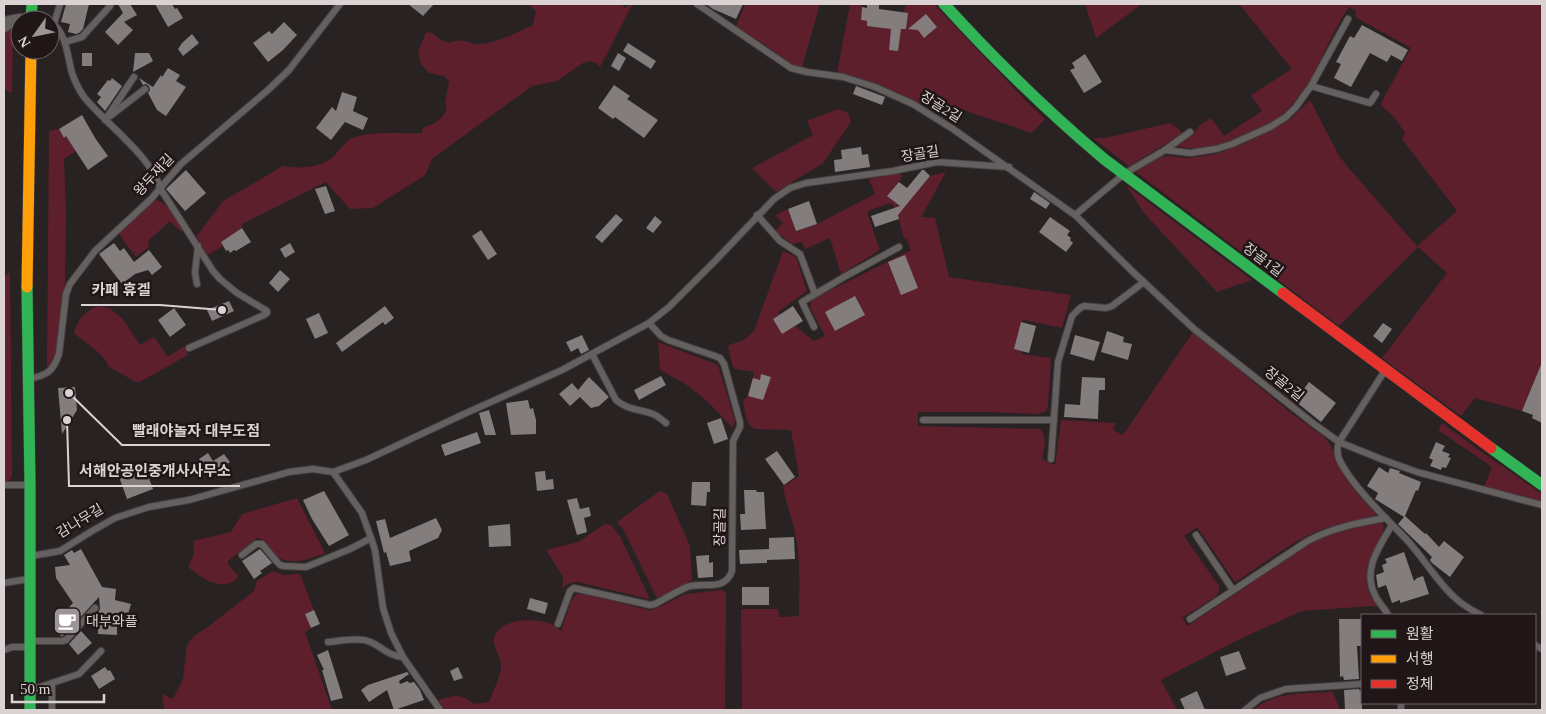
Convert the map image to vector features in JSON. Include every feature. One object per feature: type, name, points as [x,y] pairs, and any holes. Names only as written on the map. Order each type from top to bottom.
[{"type":"street","name":"장골1길","points":[[944,4],[989,53],[1068,129],[1124,174],[1542,485]]},
{"type":"street","points":[[30,710],[28,299],[31,60]]},
{"type":"lane","name":"왕두재길","points":[[28,380],[44,376],[52,370],[56,363],[59,354],[66,294],[70,284],[95,252],[151,199],[181,164],[289,70],[340,4]]},
{"type":"lane","name":"장골2길","points":[[697,4],[791,68],[843,77],[876,87],[913,104],[953,129],[1075,214],[1194,329],[1339,442]]},
{"type":"lane","points":[[65,42],[82,37],[110,6]]},
{"type":"lane","points":[[1165,150],[1190,153],[1202,152],[1232,144],[1270,127],[1286,117],[1296,107],[1311,86],[1348,20]]},
{"type":"lane","points":[[60,35],[65,42],[76,84],[84,97],[140,156],[158,181],[160,188],[213,271],[237,293],[267,311],[264,315],[189,348]]},
{"type":"lane","points":[[106,120],[134,77]]},
{"type":"lane","points":[[1311,86],[1370,103],[1376,94]]},
{"type":"lane","points":[[106,120],[145,89]]},
{"type":"lane","points":[[1075,214],[1124,174],[1165,150],[1190,132]]},
{"type":"lane","name":"장골길","points":[[334,472],[366,460],[562,370],[649,324],[714,262],[774,199],[790,188],[806,183],[893,171],[937,162],[1009,168]]},
{"type":"lane","points":[[757,216],[780,241],[800,254],[815,294]]},
{"type":"lane","points":[[197,284],[198,246]]},
{"type":"lane","points":[[814,327],[802,302],[899,247]]},
{"type":"lane","points":[[1051,459],[1058,362],[1072,316],[1084,306],[1106,308],[1112,306],[1144,282]]},
{"type":"lane","name":"장골길","points":[[558,624],[570,591],[574,588],[650,605],[688,587],[724,583],[730,578],[732,572],[733,441],[740,427],[740,422],[724,364],[720,358],[661,336],[649,324]]},
{"type":"lane","points":[[592,354],[616,400],[628,408],[655,415],[666,423]]},
{"type":"lane","points":[[1385,370],[1339,442],[1337,453],[1340,462],[1349,476],[1407,540],[1448,592],[1468,608],[1479,614]]},
{"type":"lane","points":[[923,420],[1054,420]]},
{"type":"lane","points":[[1339,442],[1417,472],[1542,506]]},
{"type":"lane","name":"감나무길","points":[[30,556],[60,551],[92,530],[115,518],[149,507],[189,500],[289,472],[313,468],[334,472]]},
{"type":"lane","points":[[334,472],[362,513],[371,538],[375,550],[383,608],[391,633],[402,657],[440,710]]},
{"type":"lane","points":[[4,485],[30,485]]},
{"type":"lane","points":[[1190,619],[1318,535],[1346,526],[1386,518]]},
{"type":"lane","points":[[1387,614],[1374,595],[1370,571],[1376,554],[1392,525]]},
{"type":"lane","points":[[1196,536],[1233,590]]},
{"type":"lane","points":[[242,554],[256,544],[262,544],[280,565],[306,567],[371,538]]},
{"type":"lane","points":[[4,583],[30,579]]},
{"type":"lane","points":[[4,650],[30,644],[66,640],[95,608]]},
{"type":"lane","points":[[328,642],[364,640],[375,644],[385,652],[402,657]]},
{"type":"lane","points":[[30,691],[79,674],[101,651]]},
{"type":"lane","points":[[52,683],[52,710]]},
{"type":"lane","points":[[1245,710],[1260,698],[1286,689],[1361,684]]},
{"type":"shaded area","points":[[529,4],[621,4],[625,8],[630,4],[636,4],[632,5],[600,67],[590,61],[583,63],[557,81],[532,86],[432,159],[424,176],[373,208],[350,209],[326,182],[242,224],[242,228],[221,242],[223,246],[208,255],[206,253],[196,237],[223,201],[283,166],[303,167],[324,163],[335,155],[346,142],[363,135],[422,133],[423,128],[442,117],[447,110],[445,103],[449,81],[444,76],[429,73],[421,64],[418,52],[426,32],[432,33],[449,43],[459,41],[475,44],[493,42],[533,25],[536,11]]},
{"type":"shaded area","points":[[745,4],[820,4],[802,67],[789,63],[767,46],[736,27]]},
{"type":"shaded area","points":[[850,4],[862,4],[861,20],[867,21],[867,26],[906,29],[907,13],[904,12],[906,4],[934,4],[1045,119],[1032,133],[930,99],[926,106],[874,83],[837,73]]},
{"type":"shaded area","points":[[1085,4],[1142,4],[1096,38]]},
{"type":"shaded area","points":[[1239,4],[1542,4],[1542,361],[1522,411],[1475,398],[1461,416],[1382,358],[1447,273],[1418,247],[1339,326],[1136,172],[1160,157],[1187,158],[1216,154],[1241,145],[1291,119],[1310,100],[1338,154],[1346,165],[1417,246],[1457,211],[1402,139],[1405,133],[1381,103],[1411,48],[1357,18],[1355,15],[1356,11],[1349,7],[1305,88],[1281,116],[1229,141],[1200,148],[1177,146],[1192,135],[1200,125],[1211,118],[1224,136],[1262,111],[1251,95],[1292,69]]},
{"type":"shaded area","points":[[10,28],[10,60],[13,60],[12,93],[4,89],[4,31]]},
{"type":"shaded area","points":[[838,109],[848,113],[851,122],[823,163],[776,192],[752,168],[813,135],[807,121]]},
{"type":"shaded area","points":[[1170,123],[1178,128],[1182,134],[1129,166],[1093,138],[1105,138]]},
{"type":"shaded area","points":[[87,124],[96,138],[64,159],[66,214],[65,285],[55,357],[47,368],[49,131],[59,129],[64,137]]},
{"type":"shaded area","points":[[946,172],[921,217],[935,218],[949,277],[1071,295],[1062,328],[1024,320],[1021,322],[1022,354],[1051,358],[1048,407],[1046,411],[1038,414],[918,412],[918,426],[1040,429],[1045,440],[1042,459],[1055,465],[1061,420],[1116,423],[1113,430],[1123,435],[1193,332],[1291,413],[1324,437],[1330,444],[1344,476],[1378,516],[1333,526],[1307,536],[1235,582],[1197,527],[1184,536],[1219,586],[1219,592],[1215,597],[1182,618],[1188,626],[1308,544],[1331,533],[1382,521],[1381,539],[1368,568],[1367,580],[1369,593],[1378,607],[1302,611],[1238,640],[1161,680],[1177,710],[742,710],[741,609],[778,609],[779,617],[799,616],[797,543],[783,487],[799,476],[791,430],[755,429],[747,421],[743,400],[748,396],[754,372],[733,367],[728,348],[729,345],[744,340],[754,331],[783,251],[796,257],[807,291],[778,312],[780,314],[773,319],[782,333],[795,326],[814,341],[825,336],[810,307],[811,302],[815,298],[911,250],[906,238],[904,239],[899,219],[891,203],[870,210],[868,215],[880,250],[841,274],[830,238],[805,249],[802,242],[792,244],[775,231],[783,223],[775,215],[788,209],[796,231],[817,224],[875,194],[869,179],[899,173],[903,176],[888,196],[903,209],[930,176]],"holes":[[[825,312],[865,315],[836,331]]]},
{"type":"shaded area","points":[[1126,185],[1252,280],[1217,292],[1144,213]]},
{"type":"shaded area","points":[[155,200],[168,207],[183,229],[181,232],[171,222],[168,223],[148,241],[149,247],[136,257],[118,233]]},
{"type":"shaded area","points":[[10,272],[12,476],[8,482],[4,482],[4,277]]},
{"type":"shaded area","points":[[97,306],[109,308],[122,318],[140,345],[154,337],[168,357],[184,346],[188,355],[138,383],[109,367],[99,353],[74,333],[82,317]]},
{"type":"shaded area","points":[[658,342],[718,365],[735,420],[733,428],[706,400],[684,383],[660,370]]},
{"type":"shaded area","points":[[1442,423],[1542,494],[1542,503],[1484,487],[1492,467],[1438,430]]},
{"type":"shaded area","points":[[660,491],[667,494],[690,546],[692,580],[657,598],[623,529],[617,522]]},
{"type":"shaded area","points":[[297,498],[325,553],[298,561],[285,560],[279,558],[265,542],[257,538],[228,561],[228,564],[238,576],[231,583],[214,583],[201,577],[189,568],[194,555],[193,541],[231,532],[242,514]]},
{"type":"shaded area","points":[[605,524],[611,525],[620,536],[649,597],[648,599],[578,582],[573,582],[562,589],[563,577],[546,550],[578,542]]},
{"type":"shaded area","points":[[273,571],[282,575],[300,574],[314,610],[305,614],[311,628],[305,632],[332,710],[164,710],[162,694],[173,699],[183,679],[187,645],[194,636],[254,591],[257,581]]},
{"type":"shaded area","points":[[725,591],[726,596],[725,710],[445,710],[438,700],[457,696],[465,698],[474,704],[489,702],[501,670],[501,662],[494,643],[497,632],[510,623],[528,620],[552,624],[561,631],[572,599],[577,594],[585,594],[649,610],[686,594]]},
{"type":"shaded area","points":[[1333,692],[1340,710],[1253,710],[1271,699],[1281,696]]},
{"type":"building","points":[[66,4],[89,4],[83,29],[79,33],[68,32],[70,24],[61,22]]},
{"type":"building","points":[[118,4],[130,4],[137,15],[124,22],[133,30],[118,45],[105,32],[123,13]]},
{"type":"building","points":[[155,4],[172,4],[183,18],[168,27]]},
{"type":"building","points":[[408,4],[434,4],[423,16]]},
{"type":"building","points":[[706,4],[743,4],[736,19]]},
{"type":"building","points":[[867,4],[879,4],[879,9],[908,13],[906,29],[901,29],[898,51],[889,50],[891,29],[867,26],[867,21],[861,20],[862,7],[867,8]]},
{"type":"building","points":[[926,14],[937,27],[924,38],[918,30],[908,29]]},
{"type":"building","points":[[284,22],[297,35],[268,62],[253,43],[269,31],[272,34]]},
{"type":"building","points":[[1362,25],[1408,50],[1402,61],[1391,55],[1387,62],[1370,53],[1351,87],[1334,78],[1341,64],[1336,62],[1350,36],[1354,38]]},
{"type":"building","points":[[192,34],[199,43],[183,56],[178,49]]},
{"type":"building","points":[[628,43],[656,61],[651,69],[623,51]]},
{"type":"building","points":[[82,53],[92,53],[92,66],[82,66]]},
{"type":"building","points":[[135,53],[149,53],[153,61],[133,72]]},
{"type":"building","points":[[618,53],[626,58],[619,71],[611,66]]},
{"type":"building","points":[[1085,54],[1102,82],[1084,93],[1070,70],[1075,68],[1072,63]]},
{"type":"building","points":[[168,68],[180,75],[176,81],[186,87],[166,116],[157,110],[148,93],[150,90],[149,86],[143,85],[139,78],[153,87]]},
{"type":"building","points":[[112,78],[122,86],[105,111],[97,102],[101,97],[97,94],[108,80],[110,81]]},
{"type":"building","points":[[614,85],[630,96],[627,99],[658,120],[644,138],[615,117],[613,119],[598,108]]},
{"type":"building","points":[[856,86],[885,97],[882,105],[853,94]]},
{"type":"building","points":[[342,92],[357,97],[353,111],[368,118],[363,130],[345,122],[331,140],[316,128],[332,107],[336,111]]},
{"type":"building","points":[[82,115],[108,156],[88,170],[66,136],[64,138],[59,129]]},
{"type":"building","points":[[861,147],[862,155],[868,154],[870,167],[835,172],[834,160],[842,159],[841,150]]},
{"type":"building","points":[[186,170],[206,193],[185,211],[166,189]]},
{"type":"building","points":[[922,170],[930,176],[898,215],[899,219],[875,227],[871,216],[900,206],[887,196],[899,182],[907,188]]},
{"type":"building","points":[[326,186],[335,211],[325,214],[315,189]]},
{"type":"building","points":[[1034,192],[1050,203],[1046,209],[1030,199]]},
{"type":"building","points":[[809,201],[817,224],[796,231],[788,209]]},
{"type":"building","points":[[616,214],[623,220],[602,243],[595,237]]},
{"type":"building","points":[[655,216],[662,222],[653,233],[646,228]]},
{"type":"building","points":[[1050,217],[1070,231],[1067,235],[1073,243],[1066,252],[1039,232]]},
{"type":"building","points":[[242,228],[251,242],[236,251],[234,250],[230,253],[228,250],[226,251],[221,242]]},
{"type":"building","points":[[481,230],[497,254],[488,260],[472,236]]},
{"type":"building","points":[[114,243],[120,251],[124,248],[134,262],[149,250],[162,267],[152,275],[148,270],[135,274],[122,284],[99,254]]},
{"type":"building","points":[[290,243],[295,252],[285,258],[280,249]]},
{"type":"building","points":[[905,255],[918,288],[901,295],[888,262]]},
{"type":"building","points":[[280,270],[290,279],[278,292],[269,283]]},
{"type":"building","points":[[855,296],[865,315],[835,331],[825,312]]},
{"type":"building","points":[[229,301],[234,311],[212,321],[207,310]]},
{"type":"building","points":[[385,306],[394,318],[385,325],[383,322],[342,352],[336,343]]},
{"type":"building","points":[[793,306],[803,321],[782,334],[773,319]]},
{"type":"building","points":[[174,308],[186,325],[170,337],[158,320]]},
{"type":"building","points":[[319,313],[328,333],[315,339],[306,319]]},
{"type":"building","points":[[1021,322],[1036,326],[1029,353],[1014,349]]},
{"type":"building","points":[[1383,323],[1392,329],[1382,343],[1373,336]]},
{"type":"building","points":[[1107,331],[1124,337],[1123,342],[1132,344],[1128,360],[1101,352]]},
{"type":"building","points":[[582,335],[589,350],[581,354],[578,348],[571,352],[566,342]]},
{"type":"building","points":[[1075,335],[1100,342],[1094,361],[1070,354]]},
{"type":"building","points":[[1542,362],[1542,423],[1532,418],[1533,415],[1522,411]]},
{"type":"building","points":[[761,374],[771,377],[763,400],[748,396],[753,378],[760,380]]},
{"type":"building","points":[[661,376],[666,385],[639,400],[634,390]]},
{"type":"building","points":[[589,377],[609,397],[599,406],[591,408],[580,397],[570,406],[559,394],[572,383],[578,390]]},
{"type":"building","points":[[1082,377],[1105,378],[1105,390],[1099,390],[1098,419],[1064,417],[1065,404],[1080,405]]},
{"type":"building","points":[[1309,382],[1336,403],[1321,422],[1295,401]]},
{"type":"building","points":[[75,387],[77,410],[62,434],[58,388]]},
{"type":"building","points":[[528,400],[530,409],[533,408],[536,420],[536,434],[511,435],[506,403]]},
{"type":"building","points":[[489,410],[496,435],[485,435],[479,413]]},
{"type":"building","points":[[721,418],[728,439],[714,444],[707,423]]},
{"type":"building","points":[[477,432],[481,443],[445,456],[441,445]]},
{"type":"building","points":[[1436,442],[1445,446],[1442,451],[1450,454],[1448,457],[1451,458],[1446,468],[1442,467],[1441,470],[1430,466],[1433,460],[1429,458]]},
{"type":"building","points":[[777,451],[795,477],[784,485],[765,459]]},
{"type":"building","points":[[208,453],[213,461],[224,454],[230,462],[210,475],[199,459]]},
{"type":"building","points":[[144,465],[153,489],[127,499],[118,474]]},
{"type":"building","points":[[1379,467],[1388,473],[1390,468],[1400,471],[1399,473],[1421,482],[1405,516],[1426,533],[1439,547],[1444,541],[1464,557],[1450,577],[1432,563],[1430,560],[1432,557],[1398,524],[1404,517],[1375,499],[1378,493],[1367,486]]},
{"type":"building","points":[[545,471],[546,480],[553,479],[554,489],[537,491],[535,472]]},
{"type":"building","points":[[692,482],[710,482],[710,492],[707,492],[706,506],[691,505]]},
{"type":"building","points":[[744,490],[764,492],[766,529],[741,530],[740,514],[745,514]]},
{"type":"building","points":[[324,491],[349,535],[329,546],[312,519],[303,500]]},
{"type":"building","points":[[577,498],[580,509],[589,507],[591,516],[584,518],[587,532],[577,535],[567,500]]},
{"type":"building","points":[[436,518],[442,530],[438,538],[409,551],[411,561],[390,566],[386,552],[384,553],[376,521],[385,519],[390,538]]},
{"type":"building","points":[[510,524],[511,546],[489,547],[488,526]]},
{"type":"building","points":[[794,537],[795,559],[767,560],[767,563],[740,564],[739,550],[769,549],[769,538]]},
{"type":"building","points":[[81,549],[102,587],[116,589],[115,600],[131,604],[126,621],[117,619],[117,635],[98,634],[99,597],[63,636],[59,634],[59,618],[73,603],[56,578],[55,567],[70,565],[64,555],[72,550],[74,553]]},
{"type":"building","points":[[260,549],[272,563],[260,571],[262,573],[254,579],[242,561]]},
{"type":"building","points":[[1404,552],[1414,581],[1423,576],[1429,594],[1400,603],[1400,600],[1392,603],[1386,585],[1378,588],[1376,575],[1384,572],[1382,565],[1387,563],[1385,559]]},
{"type":"building","points":[[709,555],[709,563],[713,562],[713,577],[698,578],[696,556]]},
{"type":"building","points":[[742,587],[769,587],[769,605],[742,605]]},
{"type":"building","points":[[530,598],[548,603],[545,614],[527,609]]},
{"type":"building","points":[[314,610],[320,624],[311,628],[305,614]]},
{"type":"building","points":[[1339,619],[1361,619],[1361,646],[1357,646],[1359,679],[1344,680],[1343,676],[1340,677]]},
{"type":"building","points":[[81,631],[92,643],[78,655],[69,644]]},
{"type":"building","points":[[328,650],[343,698],[331,701],[322,670],[324,670],[317,655]]},
{"type":"building","points":[[1239,651],[1246,669],[1226,676],[1220,657]]},
{"type":"building","points":[[105,667],[108,671],[110,670],[115,679],[99,689],[91,676]]},
{"type":"building","points":[[458,667],[463,678],[454,681],[450,671]]},
{"type":"building","points":[[407,672],[409,674],[399,681],[400,684],[408,681],[409,683],[414,682],[424,700],[394,710],[387,690],[369,702],[361,690],[368,685]]},
{"type":"building","points":[[1359,689],[1361,691],[1362,710],[1345,710],[1344,690]]},
{"type":"building","points":[[1197,691],[1205,710],[1185,710],[1180,699]]},
{"type":"traffic: fast","points":[[32,4],[32,10]]},
{"type":"traffic: fast","points":[[944,4],[1021,84],[1104,159],[1283,293]]},
{"type":"traffic: fast","points":[[27,287],[30,485],[30,710]]},
{"type":"traffic: fast","points":[[1491,448],[1542,485]]},
{"type":"traffic: slow","points":[[27,287],[31,60]]},
{"type":"traffic: jam","points":[[1283,293],[1491,448]]},
{"type":"place","name":"카페 휴겔","points":[[222,310]]},
{"type":"place","name":"빨래야놀자 대부도점","points":[[69,393]]},
{"type":"place","name":"서해안공인중개사사무소","points":[[67,420]]},
{"type":"place","name":"대부와플","points":[[67,621]]}]
